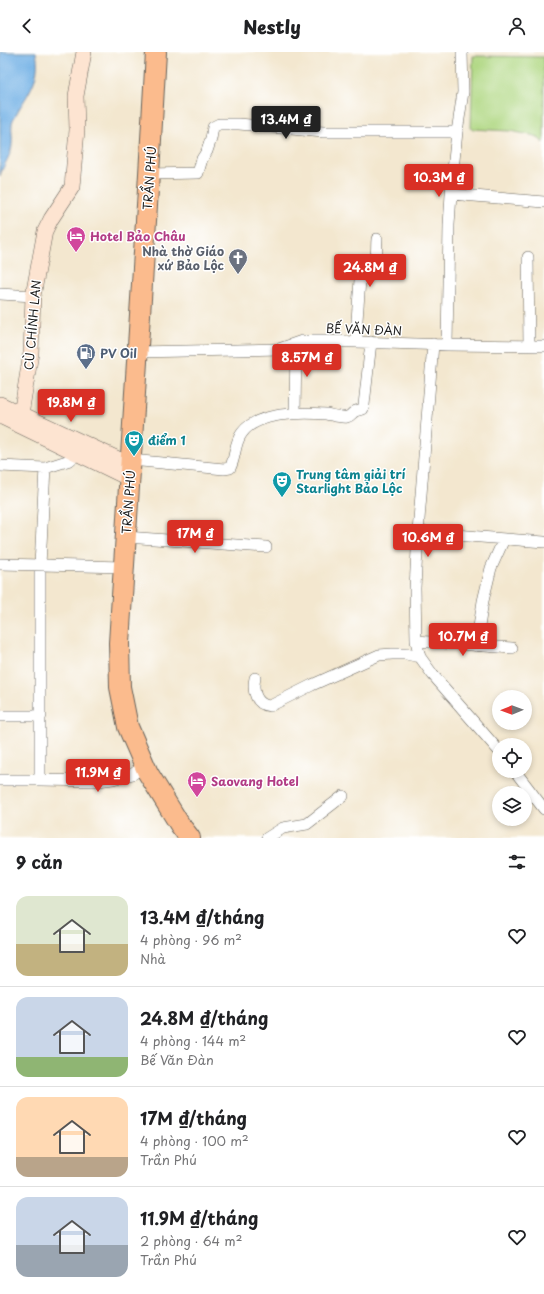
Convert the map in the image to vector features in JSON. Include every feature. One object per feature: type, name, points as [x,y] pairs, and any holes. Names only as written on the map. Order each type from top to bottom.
[{"type":"highway","name":"TRẦN PHÚ","points":[[156,52],[119,643],[120,687],[128,727],[144,765],[180,825],[190,838]]},
{"type":"street","name":"CÙ CHÍNH LAN","points":[[19,419],[31,353],[32,296],[45,231],[72,187],[77,130],[76,96],[84,52]]},
{"type":"street","points":[[447,345],[449,225],[457,132],[463,92],[462,52]]},
{"type":"street","points":[[149,174],[198,173],[211,139],[213,127],[219,124],[239,124],[323,132],[457,132]]},
{"type":"street","points":[[451,194],[544,202]]},
{"type":"street","points":[[357,342],[360,280],[362,276],[373,268],[376,258],[377,239]]},
{"type":"street","points":[[528,257],[529,346]]},
{"type":"street","points":[[0,294],[32,296]]},
{"type":"street","name":"BẾ VĂN ĐÀN","points":[[138,352],[279,349],[302,341],[544,346]]},
{"type":"street","points":[[0,404],[19,419],[77,454],[130,468],[230,468],[241,434],[251,424],[263,419],[295,413],[327,414],[345,417],[351,416],[354,412],[363,409],[371,342]]},
{"type":"street","points":[[295,413],[296,343]]},
{"type":"street","points":[[434,344],[418,532],[415,588],[416,641],[420,657],[433,675],[492,743]]},
{"type":"street","points":[[0,416],[19,419],[130,468]]},
{"type":"street","points":[[0,466],[45,468],[70,460],[77,454]]},
{"type":"street","points":[[40,780],[40,565],[45,468]]},
{"type":"street","points":[[418,532],[544,542]]},
{"type":"street","points":[[126,537],[266,547]]},
{"type":"street","points":[[476,646],[483,601],[489,575],[504,539]]},
{"type":"street","points":[[0,564],[124,567]]},
{"type":"street","points":[[416,641],[512,648]]},
{"type":"street","points":[[255,678],[253,686],[254,692],[260,702],[264,705],[270,706],[379,655],[406,654],[420,657]]},
{"type":"street","points":[[0,716],[41,716]]},
{"type":"street","points":[[0,780],[113,780],[133,774],[144,765]]},
{"type":"street","points":[[520,778],[544,809]]},
{"type":"street","points":[[267,838],[283,828],[307,824],[343,796]]},
{"type":"green space","points":[[473,56],[544,57],[544,143],[536,136],[510,131],[471,129]]},
{"type":"water","points":[[0,52],[36,52],[37,68],[31,89],[12,123],[11,149],[0,176]]},
{"type":"place","name":"Hotel Bảo Châu","points":[[76,253]]},
{"type":"place","name":"Nhà thờ Giáo xứ Bảo Lộc","points":[[238,275]]},
{"type":"place","name":"PV Oil","points":[[86,370]]},
{"type":"place","name":"điểm 1","points":[[134,457]]},
{"type":"place","name":"Trung tâm giải trí Starlight Bảo Lộc","points":[[282,498]]},
{"type":"place","name":"Saovang Hotel","points":[[197,798]]}]
